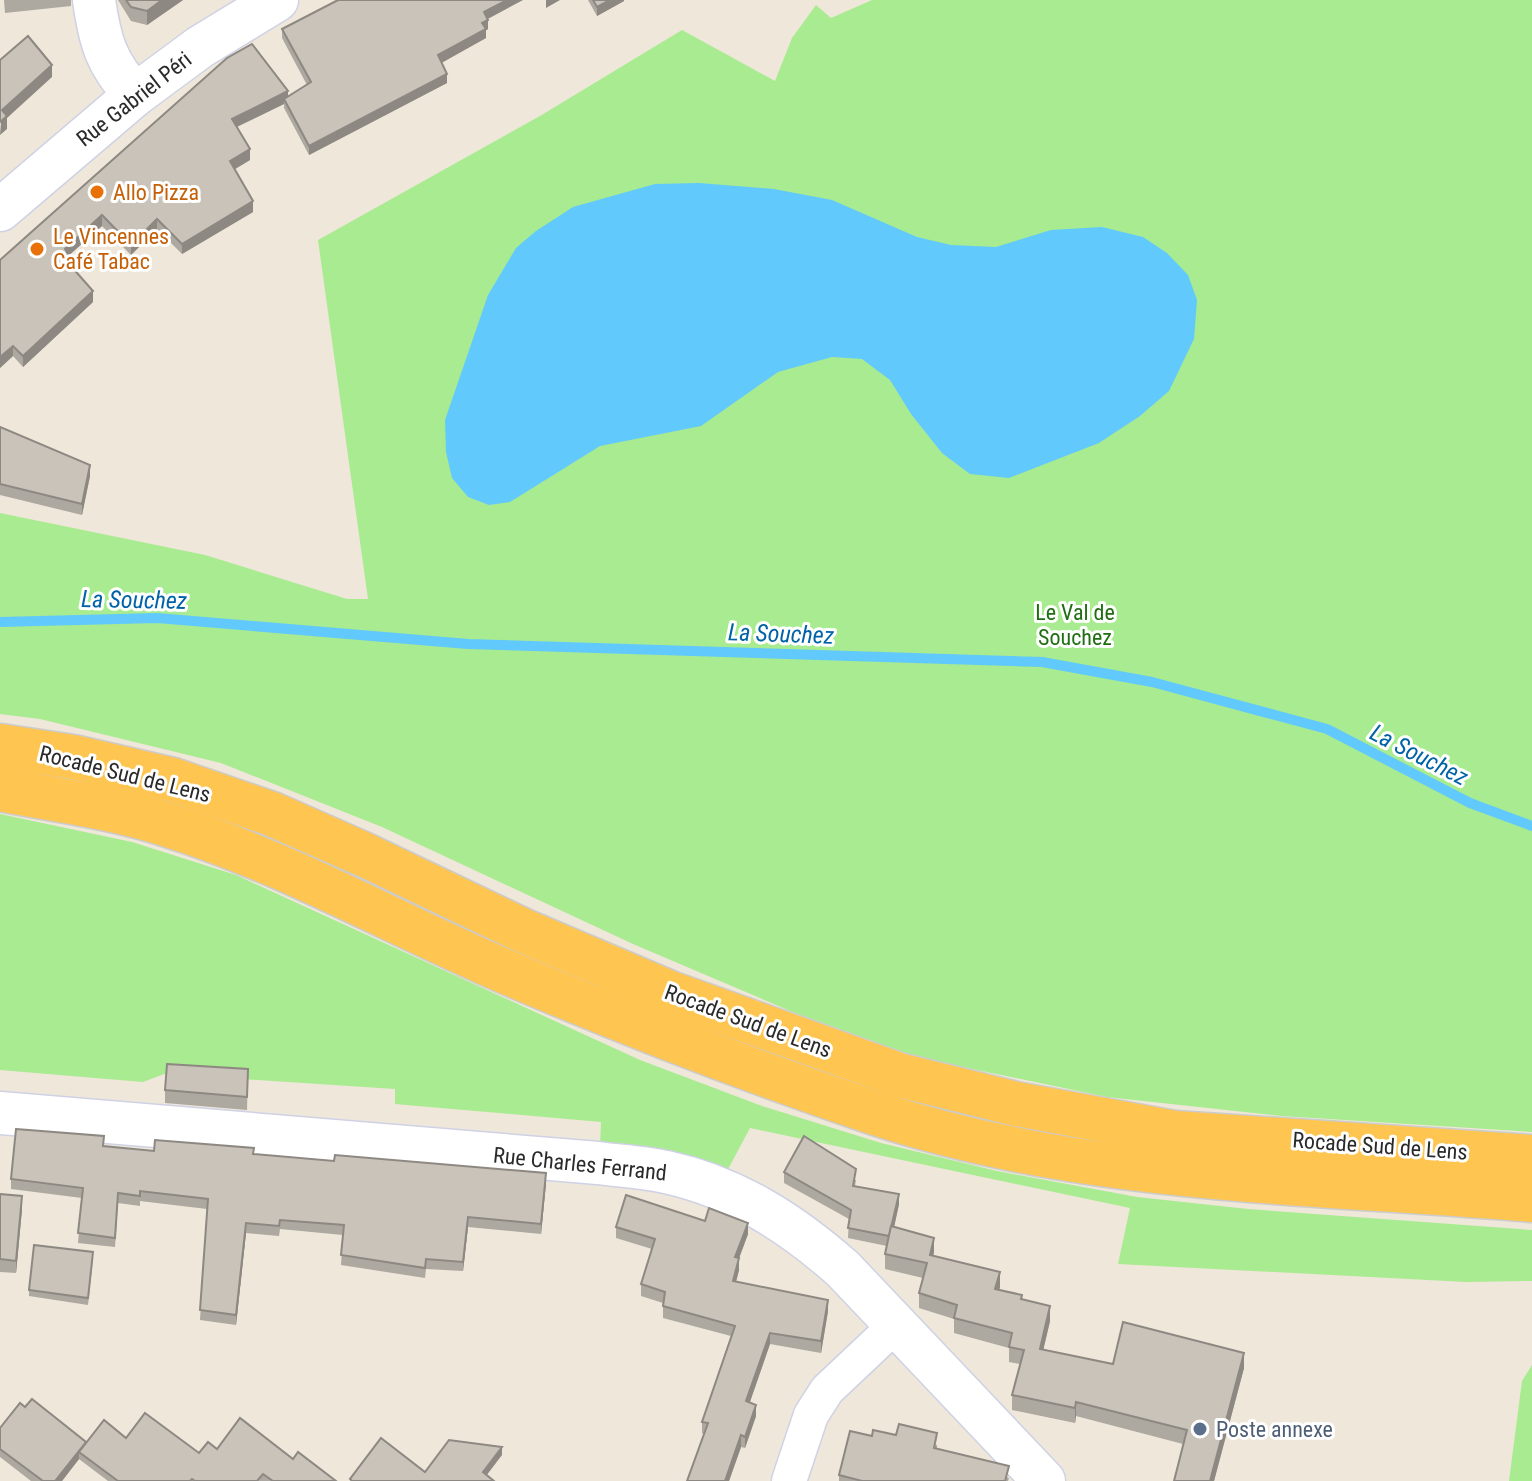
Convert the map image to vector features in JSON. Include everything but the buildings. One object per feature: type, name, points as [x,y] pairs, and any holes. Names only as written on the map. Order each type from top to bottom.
[{"type":"highway","name":"Rocade Sud de Lens","points":[[0,746],[73,757],[173,780],[272,814],[524,931],[670,993],[899,1075],[1016,1104],[1175,1133],[1532,1157]]},
{"type":"highway","name":"Rocade Sud de Lens","points":[[0,789],[163,823],[343,894],[502,970],[658,1035],[875,1113],[993,1146],[1171,1174],[1532,1200]]},
{"type":"street","points":[[94,0],[99,37],[108,60],[135,95]]},
{"type":"street","name":"Rue Gabriel Péri","points":[[0,210],[135,95],[200,47],[277,0]]},
{"type":"street","name":"Rue Charles Ferrand","points":[[0,1113],[598,1163],[665,1171],[721,1188],[767,1211],[810,1240],[843,1269],[1044,1481]]},
{"type":"street","points":[[789,1481],[811,1415],[827,1390],[897,1324]]},
{"type":"green space","name":"Le Val de Souchez","points":[[872,0],[1532,0],[1532,1132],[1282,1116],[1107,1097],[919,1058],[795,1013],[633,944],[382,827],[221,763],[40,719],[0,714],[0,513],[205,555],[347,599],[368,599],[318,240],[540,116],[682,30],[775,81],[792,38],[816,5],[831,18]]},
{"type":"green space","points":[[0,814],[132,842],[236,875],[640,1060],[762,1106],[881,1143],[997,1171],[1137,1197],[1248,1209],[1532,1230],[1532,1281],[1466,1282],[1118,1264],[1130,1208],[750,1128],[727,1171],[600,1148],[601,1122],[395,1104],[395,1089],[164,1074],[143,1082],[0,1070]]},
{"type":"green space","points":[[1532,1365],[1532,1481],[1509,1481],[1522,1381]]},
{"type":"water","points":[[699,183],[774,189],[832,200],[917,237],[951,245],[996,247],[1051,230],[1102,227],[1143,237],[1167,253],[1188,275],[1197,300],[1194,339],[1169,391],[1140,416],[1099,443],[1009,478],[970,474],[942,453],[911,414],[890,380],[862,359],[832,357],[778,372],[701,426],[600,446],[510,502],[489,505],[468,497],[452,478],[446,452],[445,420],[488,295],[516,248],[573,207],[655,184]]},
{"type":"waterway","name":"La Souchez","points":[[0,622],[157,618],[468,644],[1042,662],[1152,682],[1327,729],[1470,803],[1532,826]]},
{"type":"place","name":"Allo Pizza","points":[[97,192]]},
{"type":"place","name":"Le Vincennes Café Tabac","points":[[37,249]]},
{"type":"place","name":"Poste annexe","points":[[1200,1429]]}]
